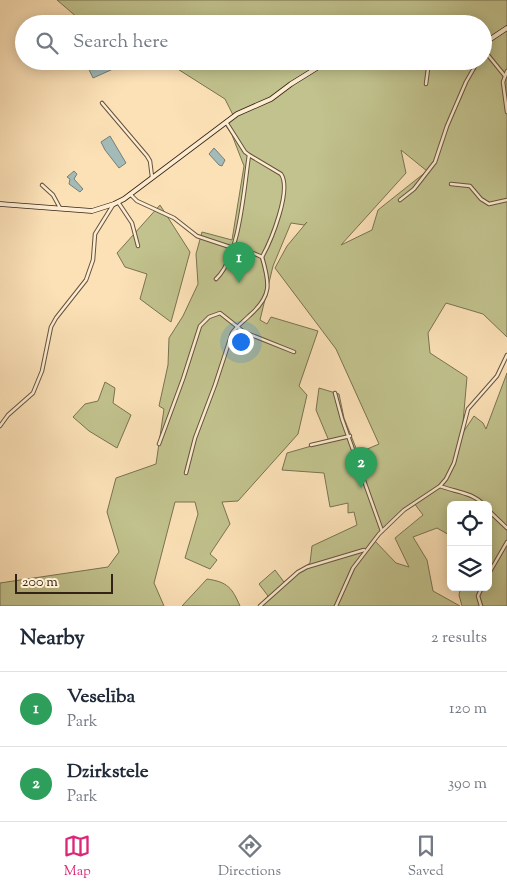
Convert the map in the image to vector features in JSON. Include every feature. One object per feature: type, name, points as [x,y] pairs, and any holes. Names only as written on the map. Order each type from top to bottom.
[{"type":"street","points":[[492,38],[507,28]]},
{"type":"street","points":[[492,60],[505,76]]},
{"type":"street","points":[[0,204],[92,211],[116,203],[237,114],[271,99],[314,70]]},
{"type":"street","points":[[426,84],[428,70]]},
{"type":"street","points":[[400,200],[414,189],[435,162],[449,120],[473,70]]},
{"type":"street","points":[[507,71],[503,82],[507,112]]},
{"type":"street","points":[[102,104],[147,156],[150,161],[152,178]]},
{"type":"street","points":[[186,473],[195,438],[232,333],[237,326],[258,308],[267,294],[267,278],[262,256],[268,247],[283,204],[284,179],[281,174],[245,152],[226,122]]},
{"type":"street","points":[[216,279],[224,270],[238,230],[249,155]]},
{"type":"street","points":[[451,184],[470,186],[481,199],[489,204],[507,200]]},
{"type":"street","points":[[42,185],[53,195],[60,208]]},
{"type":"street","points":[[130,194],[137,201],[174,218],[196,236],[262,256]]},
{"type":"street","points":[[0,421],[33,393],[38,384],[46,354],[48,333],[56,318],[86,280],[93,260],[95,234],[116,203]]},
{"type":"street","points":[[116,203],[132,223],[138,246]]},
{"type":"street","points":[[102,208],[107,214]]},
{"type":"street","points":[[159,444],[203,322],[220,313],[244,332],[294,352]]},
{"type":"street","points":[[336,606],[353,568],[382,531],[404,510],[440,486],[448,475],[454,463],[468,409],[497,376],[507,355]]},
{"type":"street","points":[[336,393],[342,419],[350,436],[382,531]]},
{"type":"street","points":[[0,426],[5,418]]},
{"type":"street","points":[[311,445],[350,436]]},
{"type":"street","points":[[440,486],[451,491],[470,495],[480,501]]},
{"type":"street","points":[[492,514],[507,528]]},
{"type":"street","points":[[492,568],[507,542]]},
{"type":"street","points":[[260,606],[298,572],[307,567],[366,550]]},
{"type":"street","points":[[480,591],[478,596],[480,606]]},
{"type":"green space","points":[[57,0],[507,0],[507,337],[483,314],[446,303],[428,333],[430,353],[467,377],[462,434],[474,416],[483,423],[486,429],[507,373],[507,606],[462,606],[459,595],[460,591],[492,591],[492,501],[447,501],[447,534],[437,528],[413,537],[427,560],[433,591],[460,606],[258,606],[268,596],[259,584],[275,570],[284,582],[310,563],[312,546],[357,525],[354,512],[348,513],[348,503],[330,507],[324,473],[282,470],[287,453],[329,441],[316,410],[319,388],[339,394],[344,418],[358,453],[379,444],[336,349],[275,268],[287,246],[307,222],[304,225],[291,223],[273,266],[260,320],[267,324],[271,317],[318,331],[299,386],[307,395],[298,434],[238,501],[222,502],[230,524],[210,554],[217,560],[210,569],[185,558],[198,514],[195,502],[175,502],[154,583],[164,606],[0,606],[0,583],[108,567],[119,552],[107,512],[116,478],[156,464],[164,409],[159,406],[168,365],[169,338],[183,316],[198,284],[196,254],[202,232],[232,240],[244,166],[232,135],[226,126],[228,125],[226,122],[234,117],[225,99],[179,70],[492,70],[492,15],[74,15]],"holes":[[[401,150],[427,171],[378,210],[372,230],[341,245],[406,173]],[[414,503],[423,515],[395,538],[409,567],[396,563],[374,540],[404,509]]]},
{"type":"green space","points":[[160,205],[190,252],[171,322],[140,299],[147,274],[125,267],[117,253]]},
{"type":"green space","points":[[105,382],[115,388],[113,403],[131,415],[117,448],[89,431],[73,417],[85,404],[98,401]]},
{"type":"green space","points":[[207,579],[225,584],[232,590],[240,606],[182,606]]},
{"type":"water","points":[[89,70],[111,70],[93,78]]},
{"type":"water","points":[[110,136],[126,163],[119,168],[101,142]]},
{"type":"water","points":[[214,148],[225,160],[222,166],[209,154]]},
{"type":"water","points":[[74,171],[77,174],[74,179],[83,189],[80,192],[69,184],[70,179],[67,177]]},
{"type":"place","name":"Veselība","points":[[239,283]]},
{"type":"place","name":"Dzirkstele","points":[[361,488]]}]
